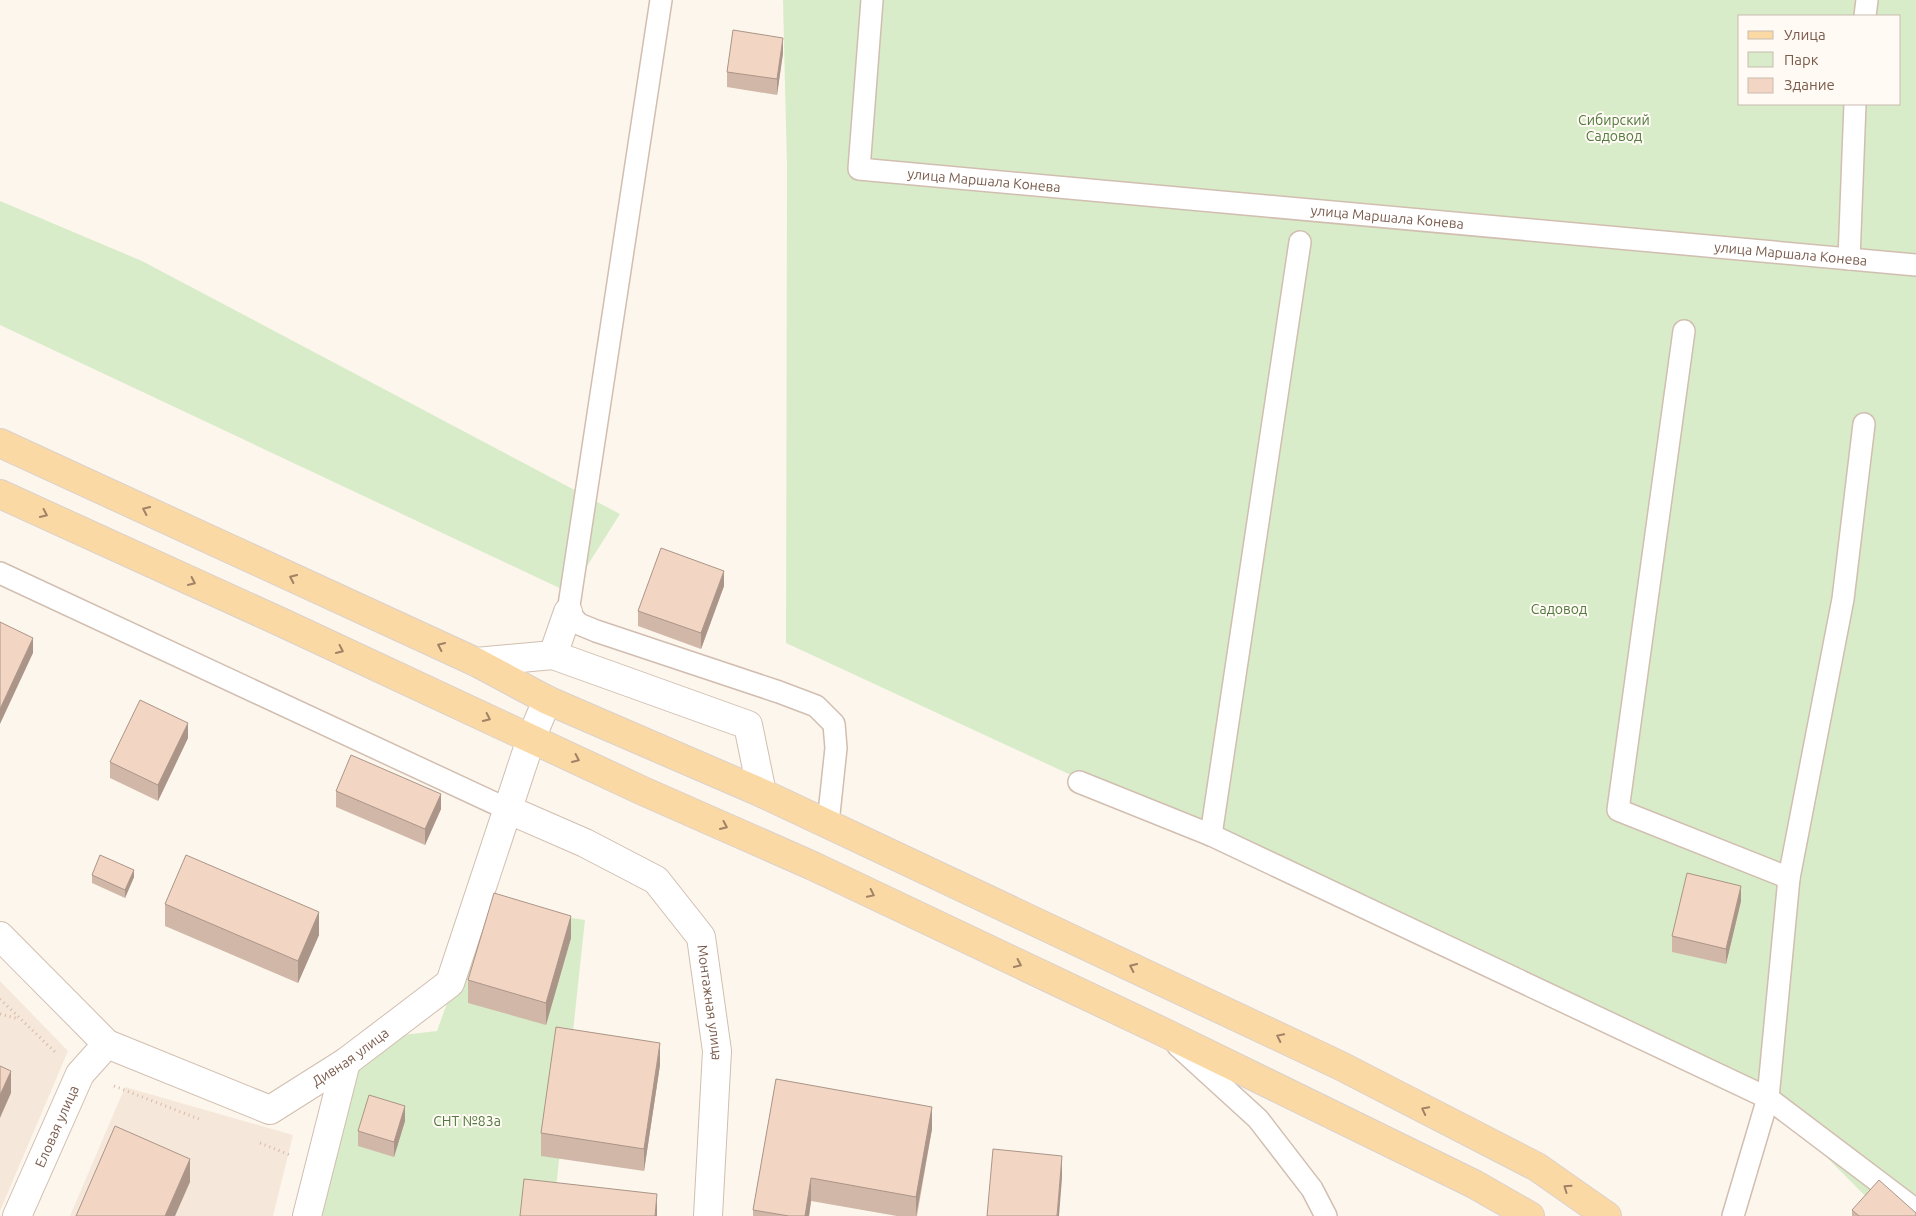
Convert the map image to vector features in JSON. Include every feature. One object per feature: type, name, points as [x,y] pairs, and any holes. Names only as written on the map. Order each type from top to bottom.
[{"type":"main road","points":[[0,443],[476,662],[547,700],[828,823],[1341,1066],[1537,1167],[1607,1216]]},
{"type":"main road","points":[[0,494],[643,791],[813,866],[1163,1032],[1474,1184],[1530,1216]]},
{"type":"street","points":[[553,655],[568,612]]},
{"type":"street","points":[[476,662],[553,655],[748,724],[762,793]]},
{"type":"street","name":"Дивная улица","points":[[0,936],[107,1044],[270,1110],[346,1062],[450,983],[531,739],[547,700]]},
{"type":"street","name":"Монтажная улица","points":[[508,809],[585,843],[656,880],[701,937],[717,1051],[708,1216]]},
{"type":"street","name":"Еловая улица","points":[[17,1216],[80,1074],[107,1044]]},
{"type":"street","points":[[307,1216],[346,1062]]},
{"type":"lane","points":[[661,0],[568,612],[579,624],[596,631],[816,706],[834,724],[836,748],[828,823]]},
{"type":"lane","name":"улица Маршала Конева","points":[[872,0],[859,169],[1916,265]]},
{"type":"lane","points":[[1865,15],[1867,0]]},
{"type":"lane","points":[[1849,259],[1855,105]]},
{"type":"lane","points":[[1211,835],[1300,242]]},
{"type":"lane","points":[[1684,331],[1618,810],[1790,878]]},
{"type":"lane","points":[[1733,1216],[1768,1098],[1790,878],[1843,600],[1864,424]]},
{"type":"lane","points":[[0,573],[508,809]]},
{"type":"lane","points":[[1078,782],[1211,835],[1768,1098],[1916,1210]]},
{"type":"lane","points":[[1163,1032],[1258,1119],[1312,1189],[1326,1216]]},
{"type":"path","points":[[0,1014],[20,1020]]},
{"type":"shaded area","points":[[0,981],[68,1051],[0,1211]]},
{"type":"shaded area","points":[[125,1087],[293,1135],[273,1216],[70,1216]]},
{"type":"green space","name":"Садовод","points":[[783,0],[1916,0],[1916,1216],[1885,1216],[1768,1098],[786,643],[787,167]]},
{"type":"green space","points":[[0,201],[142,261],[620,514],[570,593],[0,325]]},
{"type":"green space","name":"СНТ №83а","points":[[483,904],[585,920],[553,1216],[315,1216],[359,1040],[437,1031]]},
{"type":"building","points":[[733,30],[783,38],[777,79],[727,72]]},
{"type":"building","points":[[661,548],[724,571],[701,633],[638,611]]},
{"type":"building","points":[[0,622],[33,638],[0,709]]},
{"type":"building","points":[[140,700],[188,723],[158,785],[110,762]]},
{"type":"building","points":[[351,755],[441,794],[425,829],[336,791]]},
{"type":"building","points":[[100,855],[134,870],[125,890],[92,875]]},
{"type":"building","points":[[186,855],[319,912],[298,961],[165,904]]},
{"type":"building","points":[[1687,873],[1741,886],[1726,949],[1672,936]]},
{"type":"building","points":[[494,893],[571,916],[546,1003],[468,980]]},
{"type":"building","points":[[556,1027],[660,1043],[644,1149],[541,1133]]},
{"type":"building","points":[[0,1066],[11,1071],[0,1095]]},
{"type":"building","points":[[776,1079],[932,1107],[916,1197],[811,1178],[805,1216],[789,1216],[753,1210]]},
{"type":"building","points":[[369,1095],[405,1106],[394,1142],[358,1131]]},
{"type":"building","points":[[115,1126],[190,1159],[165,1216],[76,1216]]},
{"type":"building","points":[[993,1149],[1062,1156],[1057,1216],[987,1216]]},
{"type":"building","points":[[524,1179],[657,1194],[655,1216],[520,1216]]},
{"type":"building","points":[[1879,1180],[1916,1213],[1916,1216],[1859,1216],[1852,1210]]},
{"type":"park label","name":"Сибирский Садовод","points":[[1614,128]]}]
